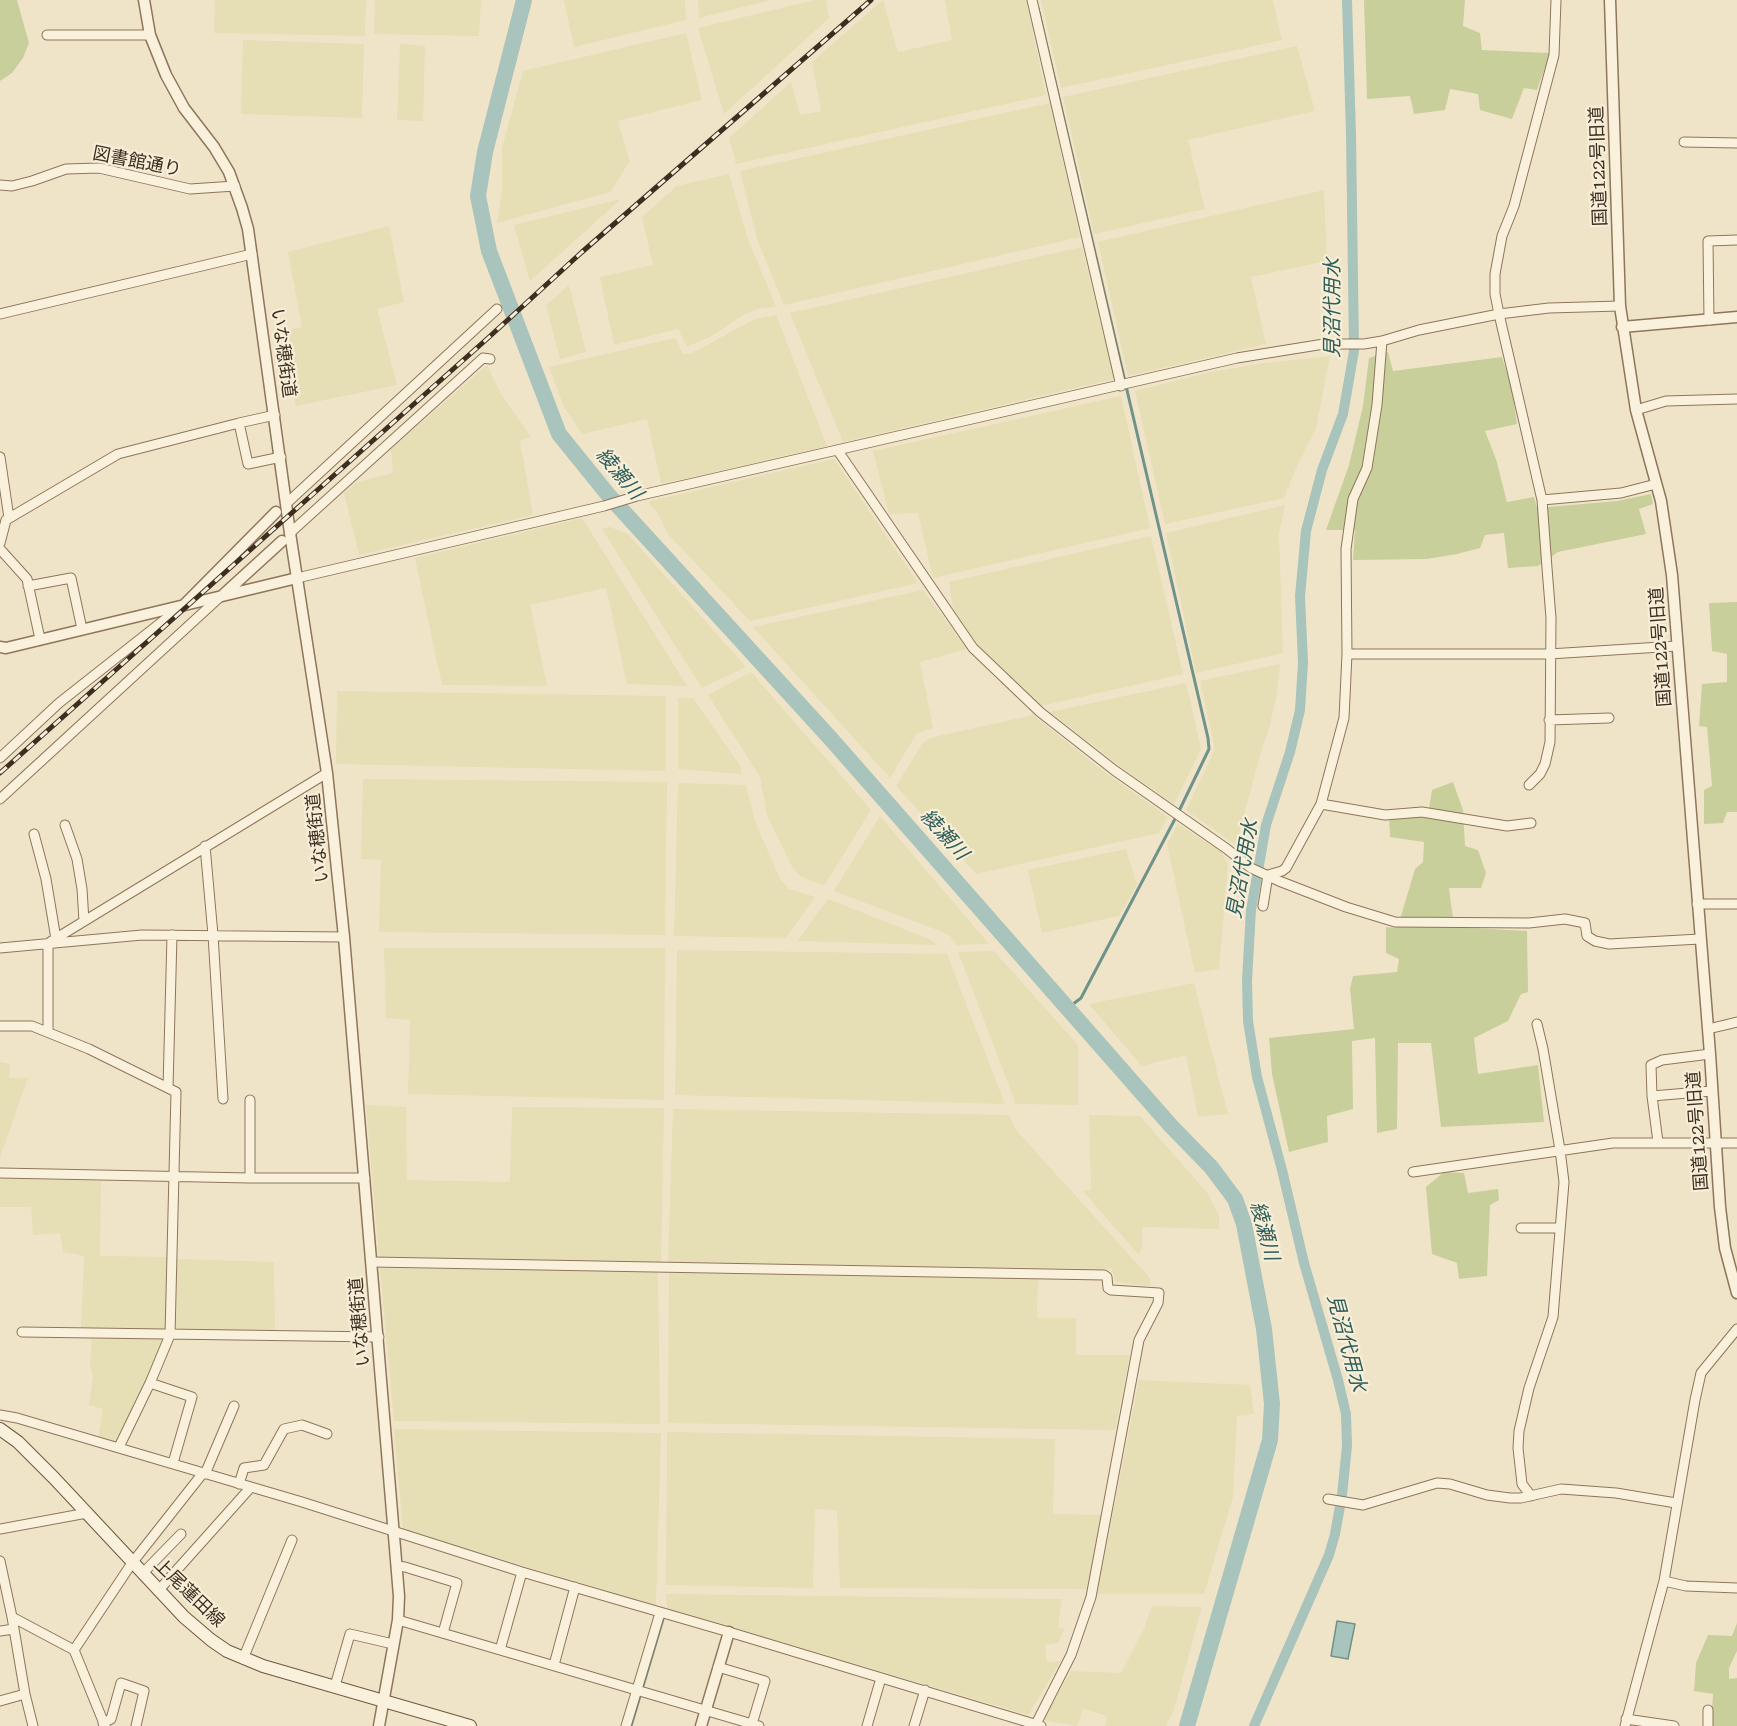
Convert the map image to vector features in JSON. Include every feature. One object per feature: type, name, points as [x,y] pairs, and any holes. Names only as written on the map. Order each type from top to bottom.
[{"type":"main road","name":"上尾蓮田線","points":[[0,1429],[34,1458],[158,1591],[211,1640],[243,1659],[470,1726]]},
{"type":"street","name":"いな穂街道","points":[[144,0],[150,35],[158,57],[175,92],[214,147],[235,186],[245,219],[275,415],[286,503],[286,537],[297,578],[327,773],[344,937],[379,1337],[399,1596],[398,1620],[379,1726]]},
{"type":"street","points":[[1032,0],[1121,386]]},
{"type":"street","points":[[1529,785],[1540,774],[1545,764],[1550,742],[1551,618],[1542,500],[1499,314],[1495,294],[1495,274],[1498,250],[1514,206],[1554,55],[1556,0]]},
{"type":"street","name":"国道122号旧道","points":[[1610,0],[1622,327],[1636,410],[1666,528],[1710,1054],[1722,1229],[1737,1293]]},
{"type":"street","points":[[47,34],[150,35]]},
{"type":"street","points":[[1684,142],[1737,143]]},
{"type":"street","name":"図書館通り","points":[[0,185],[12,186],[66,169],[99,168],[190,189],[235,186]]},
{"type":"street","points":[[1709,320],[1708,241],[1737,240]]},
{"type":"street","points":[[0,314],[252,254]]},
{"type":"street","points":[[0,647],[604,506],[637,496],[1237,358],[1324,344],[1361,344],[1382,341],[1419,330],[1499,314],[1549,308],[1620,306]]},
{"type":"street","points":[[286,503],[497,309]]},
{"type":"street","points":[[1622,327],[1737,317]]},
{"type":"street","points":[[1266,874],[1286,868],[1321,804],[1344,718],[1347,654],[1346,549],[1353,499],[1367,468],[1377,405],[1382,341]]},
{"type":"street","points":[[0,799],[483,358],[490,359]]},
{"type":"street","points":[[1636,410],[1666,401],[1684,399],[1707,401],[1737,399]]},
{"type":"street","points":[[0,543],[6,520],[118,454],[275,415]]},
{"type":"street","points":[[239,423],[248,464],[280,457]]},
{"type":"street","points":[[838,451],[973,648],[1040,712],[1114,770],[1251,868],[1346,907],[1395,922],[1529,923],[1565,919],[1585,923],[1587,936],[1595,941],[1609,944],[1700,939]]},
{"type":"street","points":[[0,457],[9,518]]},
{"type":"street","points":[[1542,500],[1621,493],[1656,484]]},
{"type":"street","points":[[0,758],[59,704],[184,605],[276,512]]},
{"type":"street","points":[[0,549],[27,579],[40,639]]},
{"type":"street","points":[[28,586],[71,578],[82,629]]},
{"type":"street","points":[[1347,654],[1549,654],[1677,646]]},
{"type":"street","points":[[1550,720],[1609,718]]},
{"type":"street","points":[[52,941],[327,773]]},
{"type":"street","points":[[1321,804],[1385,815],[1422,812],[1506,826],[1531,823]]},
{"type":"street","points":[[65,825],[77,859],[84,921]]},
{"type":"street","points":[[34,834],[46,879],[52,941],[48,1032]]},
{"type":"street","points":[[206,846],[223,1099]]},
{"type":"street","points":[[1263,906],[1266,874]]},
{"type":"street","points":[[1697,904],[1737,904]]},
{"type":"street","points":[[0,948],[52,941],[142,935],[344,937]]},
{"type":"street","points":[[168,1088],[172,935]]},
{"type":"street","points":[[1708,1029],[1737,1022]]},
{"type":"street","points":[[1531,1496],[1522,1484],[1518,1448],[1519,1431],[1529,1388],[1553,1317],[1558,1228],[1564,1182],[1544,1048],[1537,1024]]},
{"type":"street","points":[[0,1026],[32,1026],[89,1049],[176,1092],[170,1335],[150,1383],[118,1447]]},
{"type":"street","points":[[1658,1142],[1652,1096],[1652,1065],[1662,1060],[1710,1054]]},
{"type":"street","points":[[1652,1096],[1712,1091]]},
{"type":"street","points":[[250,1100],[250,1178]]},
{"type":"street","points":[[1413,1172],[1613,1143],[1737,1143]]},
{"type":"street","points":[[0,1173],[365,1178]]},
{"type":"street","points":[[1521,1228],[1558,1228]]},
{"type":"street","points":[[0,1415],[173,1463],[522,1572],[1037,1725],[1071,1655],[1091,1597],[1139,1340],[1158,1303],[1159,1293],[1111,1290],[1108,1288],[1107,1277],[1104,1275],[372,1262]]},
{"type":"street","points":[[1674,1726],[1625,1722],[1664,1581],[1676,1503],[1701,1373],[1737,1329]]},
{"type":"street","points":[[22,1332],[379,1337]]},
{"type":"street","points":[[150,1383],[192,1397],[173,1463]]},
{"type":"street","points":[[75,1650],[132,1563],[204,1474],[234,1406]]},
{"type":"street","points":[[238,1484],[244,1468],[264,1465],[284,1429],[302,1425],[327,1434]]},
{"type":"street","points":[[1331,1500],[1363,1505],[1437,1484],[1457,1485],[1487,1495],[1521,1498],[1562,1489],[1616,1493],[1676,1503]]},
{"type":"street","points":[[158,1591],[251,1487]]},
{"type":"street","points":[[0,1529],[87,1513]]},
{"type":"street","points":[[142,1574],[181,1534]]},
{"type":"street","points":[[243,1659],[292,1540]]},
{"type":"street","points":[[0,1561],[33,1726]]},
{"type":"street","points":[[396,1566],[457,1583],[443,1633]]},
{"type":"street","points":[[500,1650],[522,1572]]},
{"type":"street","points":[[1664,1581],[1686,1586],[1737,1587]]},
{"type":"street","points":[[554,1665],[575,1587]]},
{"type":"street","points":[[626,1726],[660,1613]]},
{"type":"street","points":[[12,1617],[75,1650],[104,1724],[111,1719],[121,1683],[144,1691],[136,1726]]},
{"type":"street","points":[[398,1620],[756,1725],[765,1681],[718,1667]]},
{"type":"street","points":[[0,1631],[14,1629]]},
{"type":"street","points":[[701,1726],[729,1632]]},
{"type":"street","points":[[335,1686],[350,1634],[393,1644]]},
{"type":"street","points":[[867,1726],[882,1678]]},
{"type":"street","points":[[914,1726],[925,1690]]},
{"type":"street","points":[[0,1701],[25,1694]]},
{"type":"street","points":[[1708,1710],[1708,1726]]},
{"type":"shaded area","points":[[215,0],[366,0],[365,36],[214,33]]},
{"type":"shaded area","points":[[375,0],[481,0],[479,36],[374,34]]},
{"type":"shaded area","points":[[564,0],[685,0],[686,20],[574,47]]},
{"type":"shaded area","points":[[698,0],[771,0],[699,18]]},
{"type":"shaded area","points":[[815,0],[826,0],[829,18],[724,114],[698,28]]},
{"type":"shaded area","points":[[883,0],[898,52],[952,40],[945,0],[1026,0],[1046,95],[736,164],[729,138],[791,82],[800,115],[821,111],[812,62]]},
{"type":"shaded area","points":[[1041,0],[1273,0],[1282,40],[1061,88]]},
{"type":"shaded area","points":[[686,33],[702,100],[618,121],[630,161],[610,192],[497,223],[502,190],[502,148],[523,71]]},
{"type":"shaded area","points":[[243,40],[364,44],[362,118],[241,114]]},
{"type":"shaded area","points":[[400,44],[425,46],[423,121],[397,120]]},
{"type":"shaded area","points":[[1297,46],[1315,111],[1188,140],[1205,209],[1094,234],[1063,97]]},
{"type":"shaded area","points":[[1050,103],[1080,237],[784,305],[757,239],[740,171]]},
{"type":"shaded area","points":[[729,174],[748,239],[776,307],[760,308],[745,314],[710,337],[687,347],[678,329],[614,345],[600,277],[653,265],[642,217],[677,186]]},
{"type":"shaded area","points":[[1324,190],[1327,261],[1251,277],[1266,344],[1128,376],[1098,242]]},
{"type":"shaded area","points":[[621,199],[530,281],[514,225]]},
{"type":"shaded area","points":[[389,226],[404,302],[377,309],[397,385],[296,406],[280,331],[302,327],[288,252]]},
{"type":"shaded area","points":[[1082,247],[1114,379],[843,442],[790,313]]},
{"type":"shaded area","points":[[569,285],[586,352],[560,359],[546,305]]},
{"type":"shaded area","points":[[776,315],[827,446],[661,484],[647,419],[582,434],[564,407],[549,367],[675,338],[683,354],[690,354],[755,319]]},
{"type":"shaded area","points":[[1330,356],[1316,428],[1284,498],[1165,524],[1135,391],[1211,372]]},
{"type":"shaded area","points":[[487,365],[501,394],[531,437],[520,441],[533,515],[359,555],[344,493],[357,482],[393,473],[391,449]]},
{"type":"shaded area","points":[[1121,396],[1150,528],[933,578],[918,513],[889,514],[873,451]]},
{"type":"shaded area","points":[[834,459],[918,583],[750,621],[668,534],[658,513],[649,504],[650,501]]},
{"type":"shaded area","points":[[1285,505],[1279,533],[1283,653],[1196,673],[1166,533]]},
{"type":"shaded area","points":[[582,518],[687,686],[627,684],[606,588],[530,605],[547,686],[442,685],[415,558]]},
{"type":"shaded area","points":[[610,527],[628,534],[746,667],[702,688],[602,529]]},
{"type":"shaded area","points":[[1151,536],[1183,674],[1041,706],[979,646],[953,609],[949,582]]},
{"type":"shaded area","points":[[923,590],[967,649],[920,662],[933,728],[917,733],[890,778],[753,627]]},
{"type":"shaded area","points":[[1280,664],[1269,728],[1236,845],[1186,810],[1215,749],[1200,681]]},
{"type":"shaded area","points":[[751,672],[871,810],[824,886],[800,876],[792,867],[767,815],[760,777],[708,695]]},
{"type":"shaded area","points":[[1186,683],[1201,749],[1174,804],[1121,767],[1050,712]]},
{"type":"shaded area","points":[[337,691],[666,696],[666,771],[336,764]]},
{"type":"shaded area","points":[[678,698],[693,698],[741,767],[741,774],[678,769]]},
{"type":"shaded area","points":[[1033,715],[1103,771],[1168,817],[1159,833],[976,874],[896,786],[922,744],[930,738]]},
{"type":"shaded area","points":[[363,779],[667,782],[665,935],[379,932],[381,860],[361,859]]},
{"type":"shaded area","points":[[678,783],[746,785],[755,821],[780,879],[789,889],[815,897],[786,938],[674,936]]},
{"type":"shaded area","points":[[880,816],[989,944],[957,945],[950,936],[940,931],[834,891]]},
{"type":"shaded area","points":[[1178,824],[1221,852],[1228,864],[1219,969],[1195,973],[1167,844]]},
{"type":"shaded area","points":[[1126,849],[1137,885],[1119,916],[1042,933],[1028,870]]},
{"type":"shaded area","points":[[828,899],[931,940],[937,945],[797,941]]},
{"type":"shaded area","points":[[384,948],[665,948],[664,1100],[408,1094],[410,1020],[386,1018]]},
{"type":"shaded area","points":[[677,950],[947,954],[1005,1104],[675,1095]]},
{"type":"shaded area","points":[[994,951],[1078,1045],[1078,1105],[1016,1104],[958,952]]},
{"type":"shaded area","points":[[1194,983],[1228,1114],[1198,1117],[1186,1055],[1142,1066],[1089,1004]]},
{"type":"shaded area","points":[[0,1062],[10,1064],[9,1078],[28,1078],[0,1157]]},
{"type":"shaded area","points":[[366,1105],[406,1107],[407,1180],[510,1182],[512,1107],[664,1108],[661,1262],[379,1257]]},
{"type":"shaded area","points":[[673,1109],[1009,1115],[1017,1131],[1150,1278],[1150,1286],[1116,1282],[1112,1269],[668,1262]]},
{"type":"shaded area","points":[[1089,1115],[1140,1116],[1208,1194],[1219,1215],[1219,1229],[1142,1227],[1142,1247],[1139,1255],[1083,1191],[1091,1190]]},
{"type":"shaded area","points":[[0,1178],[101,1181],[100,1256],[169,1257],[167,1331],[81,1329],[84,1256],[63,1252],[60,1233],[33,1235],[31,1207],[0,1207]]},
{"type":"shaded area","points":[[177,1259],[274,1262],[275,1331],[176,1330]]},
{"type":"shaded area","points":[[380,1268],[658,1272],[660,1424],[394,1421]]},
{"type":"shaded area","points":[[669,1273],[1038,1279],[1037,1318],[1076,1318],[1076,1355],[1130,1355],[1115,1430],[668,1423]]},
{"type":"shaded area","points":[[92,1336],[166,1338],[115,1444],[98,1438],[103,1409],[89,1405],[93,1377],[90,1366]]},
{"type":"shaded area","points":[[1139,1380],[1250,1385],[1254,1414],[1237,1416],[1233,1497],[1204,1594],[1097,1594]]},
{"type":"shaded area","points":[[394,1429],[661,1433],[656,1605],[403,1530]]},
{"type":"shaded area","points":[[667,1432],[1055,1439],[1053,1514],[1103,1515],[1087,1589],[840,1588],[837,1510],[815,1509],[813,1588],[666,1585]]},
{"type":"shaded area","points":[[666,1594],[1062,1599],[1058,1627],[1065,1629],[1058,1643],[1045,1645],[1047,1662],[1061,1661],[1028,1715],[667,1608]]},
{"type":"shaded area","points":[[1152,1606],[1202,1607],[1173,1713],[1166,1726],[1105,1726],[1107,1716],[1083,1709],[1077,1726],[1043,1720],[1071,1671],[1121,1673],[1144,1629]]},
{"type":"green space","points":[[0,0],[17,0],[29,43],[23,58],[12,73],[0,81]]},
{"type":"green space","points":[[1364,0],[1465,0],[1463,26],[1480,33],[1482,50],[1550,53],[1537,90],[1524,88],[1512,119],[1480,110],[1478,94],[1450,89],[1445,110],[1414,114],[1410,96],[1367,99]]},
{"type":"green space","points":[[1388,352],[1393,371],[1502,357],[1512,389],[1517,424],[1485,431],[1496,459],[1507,502],[1534,497],[1537,508],[1617,501],[1651,494],[1653,504],[1639,509],[1646,534],[1558,552],[1538,566],[1508,568],[1504,533],[1485,535],[1480,548],[1457,554],[1427,559],[1353,560],[1355,530],[1326,530],[1349,465],[1363,406],[1369,358]]},
{"type":"green space","points":[[1737,602],[1737,812],[1727,812],[1723,823],[1704,824],[1704,790],[1712,786],[1707,727],[1699,726],[1702,684],[1727,682],[1727,654],[1712,651],[1709,603]]},
{"type":"green space","points":[[1453,782],[1463,810],[1465,846],[1478,850],[1486,873],[1481,888],[1449,888],[1454,927],[1527,931],[1528,992],[1521,994],[1508,1021],[1474,1038],[1478,1074],[1538,1065],[1544,1122],[1441,1127],[1431,1043],[1398,1043],[1397,1129],[1377,1133],[1375,1038],[1352,1041],[1353,1109],[1327,1116],[1328,1142],[1289,1152],[1272,1074],[1269,1038],[1354,1029],[1350,989],[1353,976],[1397,972],[1399,959],[1386,953],[1386,927],[1395,928],[1401,916],[1415,869],[1423,862],[1424,842],[1390,837],[1389,819],[1403,808],[1429,808],[1432,790]]},
{"type":"green space","points":[[1444,1172],[1464,1173],[1468,1193],[1498,1189],[1499,1200],[1490,1205],[1487,1276],[1459,1279],[1457,1263],[1432,1254],[1426,1187]]},
{"type":"green space","points":[[1737,1623],[1737,1651],[1729,1668],[1729,1679],[1737,1678],[1737,1726],[1711,1726],[1713,1694],[1694,1691],[1696,1663],[1708,1635],[1732,1636]]},
{"type":"water","points":[[1337,1621],[1355,1624],[1348,1659],[1331,1656]]},
{"type":"waterway","name":"綾瀬川","points":[[524,0],[485,152],[478,196],[489,251],[559,434],[610,497],[831,739],[1171,1126],[1211,1167],[1235,1199],[1244,1224],[1264,1329],[1272,1404],[1270,1440],[1187,1726]]},
{"type":"waterway","name":"見沼代用水","points":[[1254,1726],[1329,1555],[1342,1495],[1347,1446],[1346,1414],[1338,1380],[1304,1263],[1257,1077],[1248,1021],[1247,981],[1251,910],[1266,825],[1290,752],[1300,710],[1303,663],[1300,596],[1306,531],[1322,470],[1343,414],[1354,351],[1347,0]]},
{"type":"waterway","points":[[1038,8],[1208,738],[1209,749],[1179,811]]},
{"type":"waterway","points":[[1068,1008],[1081,998],[1176,817]]},
{"type":"waterway","points":[[631,1726],[663,1619]]},
{"type":"railway","points":[[0,773],[582,252],[871,0]]}]
